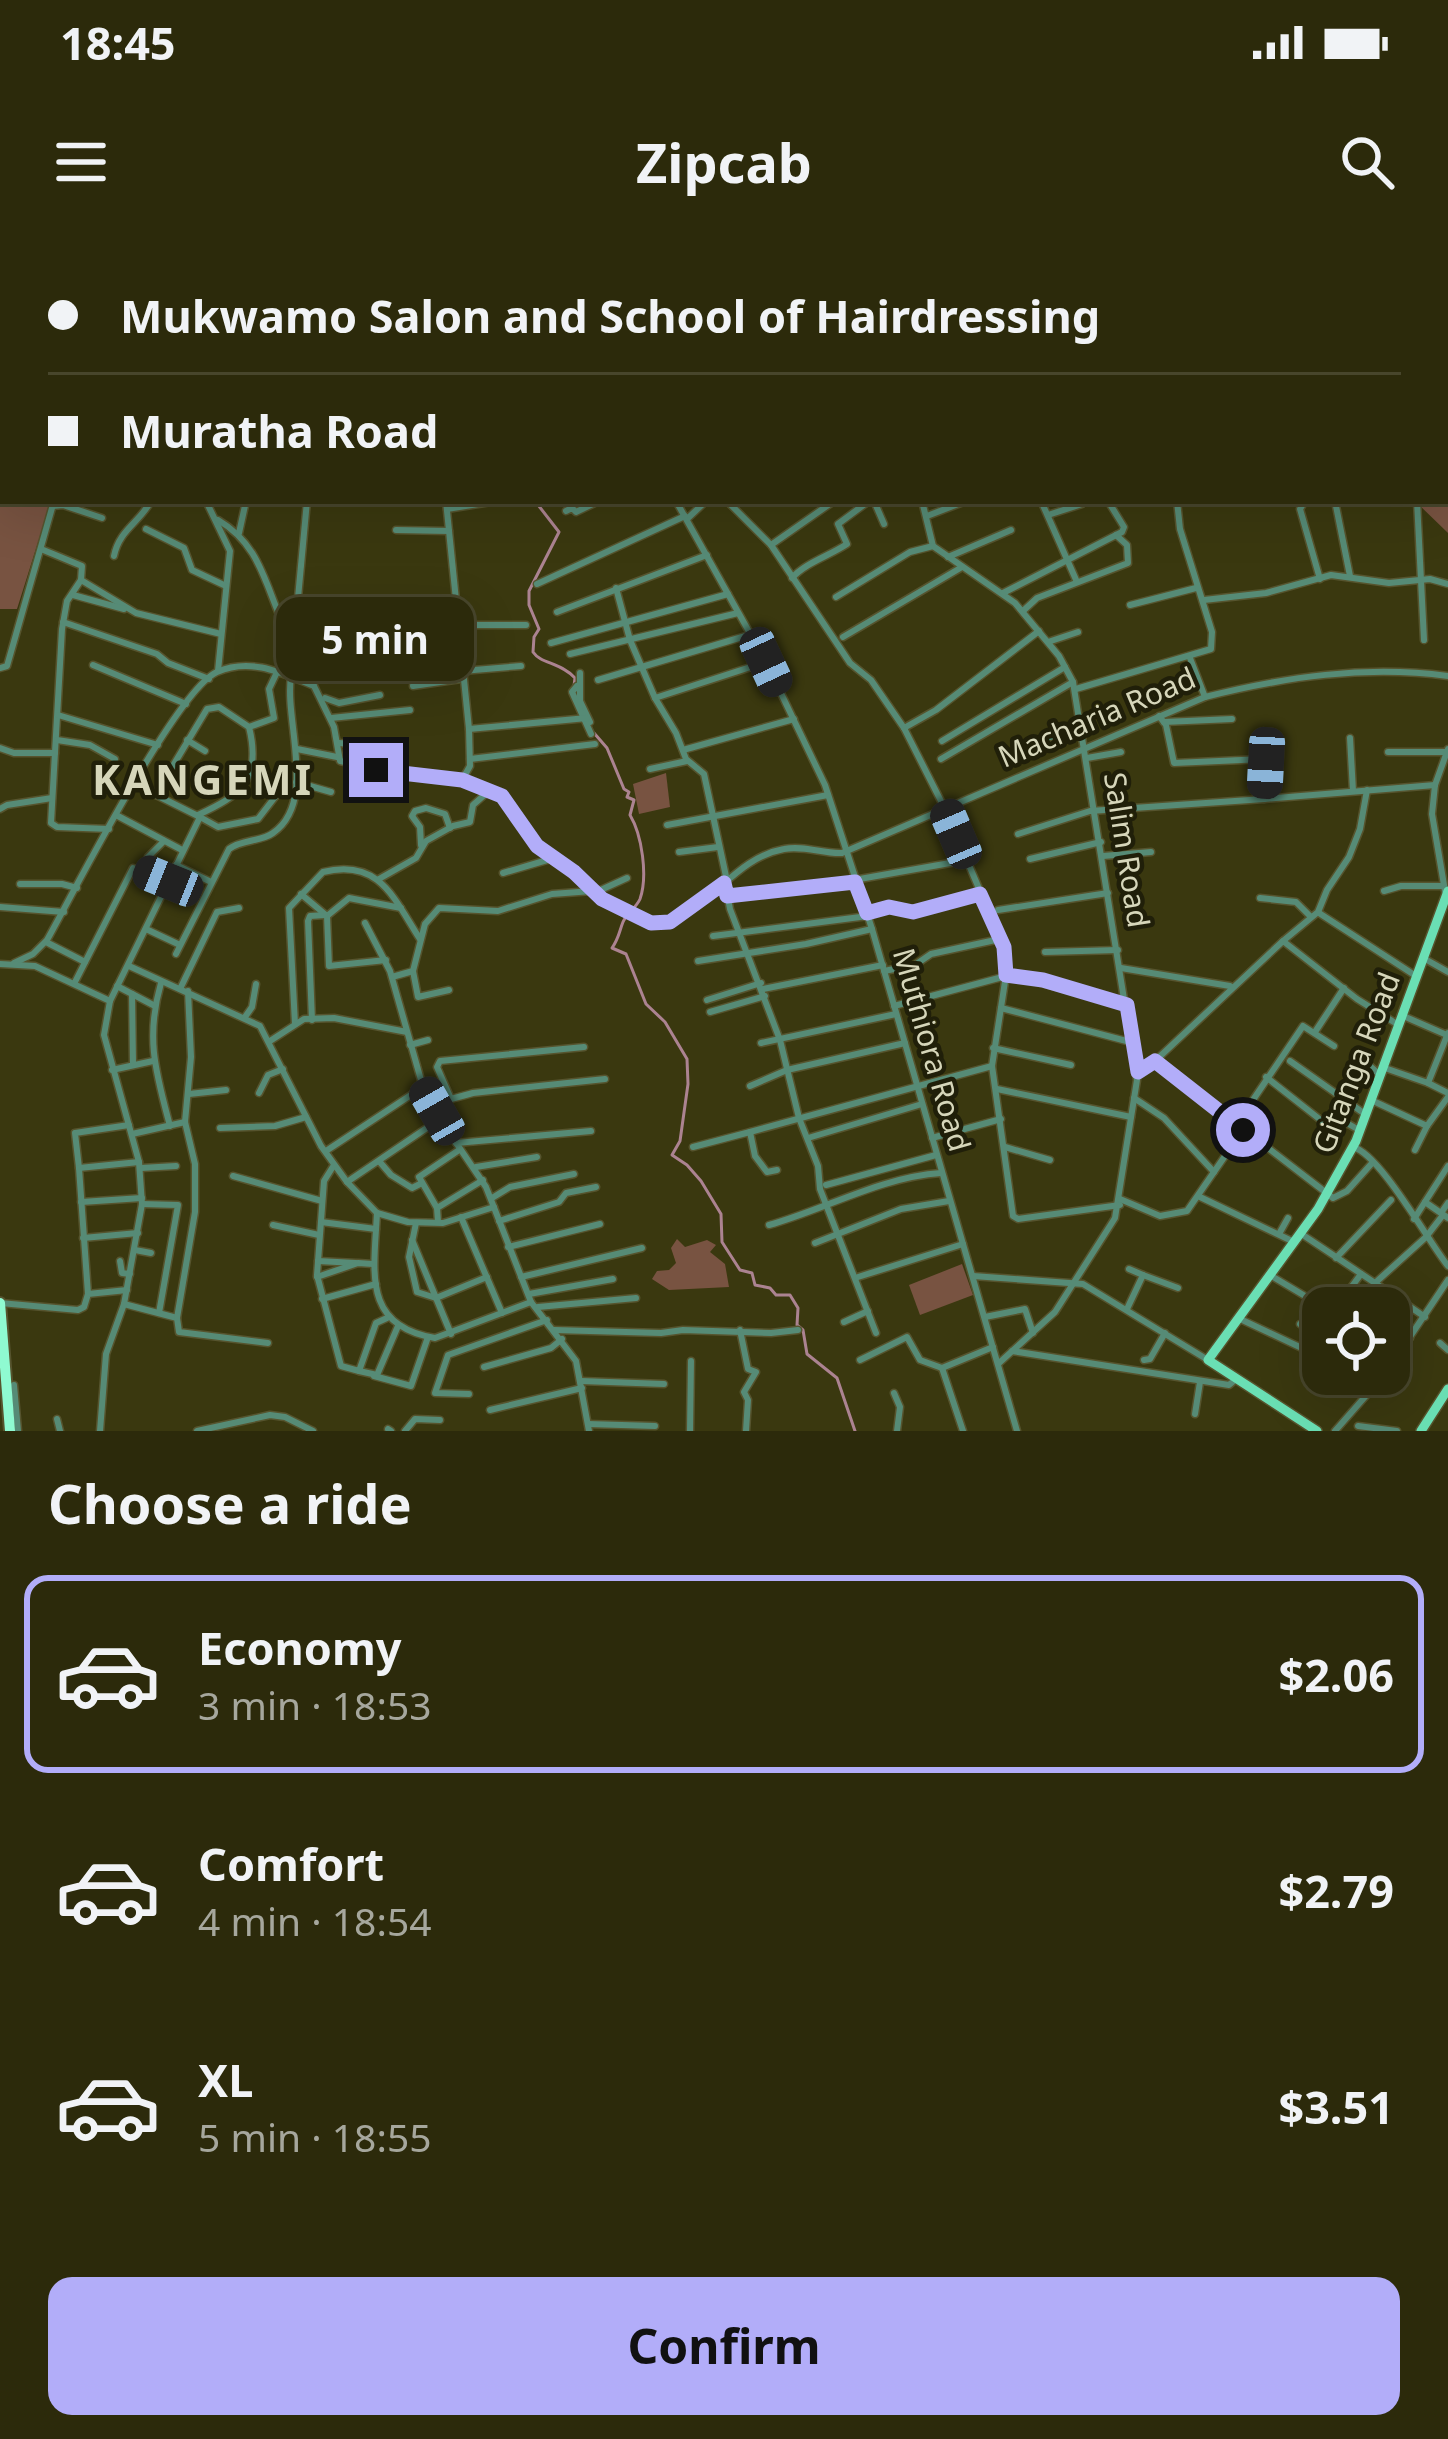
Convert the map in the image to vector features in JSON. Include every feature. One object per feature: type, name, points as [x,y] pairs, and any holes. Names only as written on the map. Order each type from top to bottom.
[{"type":"highway","points":[[0,1303],[14,1431]]},
{"type":"main road","name":"Gitanga Road","points":[[1208,1360],[1328,1195],[1353,1147],[1423,958],[1443,919],[1446,890]]},
{"type":"main road","points":[[1208,1360],[1317,1431]]},
{"type":"main road","points":[[1421,1431],[1448,1389]]},
{"type":"street","points":[[0,668],[7,667],[54,504],[102,518]]},
{"type":"street","points":[[114,556],[119,537],[149,504]]},
{"type":"street","points":[[208,504],[230,551],[218,671]]},
{"type":"street","points":[[239,533],[245,504]]},
{"type":"street","points":[[294,641],[308,504]]},
{"type":"street","points":[[566,512],[572,508],[585,511],[595,504]]},
{"type":"street","name":"Muthiora Road","points":[[678,504],[766,662],[828,795],[884,968],[1017,1431]]},
{"type":"street","points":[[537,584],[686,517],[702,504]]},
{"type":"street","points":[[730,504],[771,545],[850,663],[872,680],[904,728],[945,808],[1004,947],[1006,975],[992,1066],[1015,1218],[1120,1202],[1163,1216],[1187,1211],[1266,1077],[1303,1026],[1334,1046]]},
{"type":"street","points":[[771,545],[830,504]]},
{"type":"street","points":[[791,580],[806,566],[847,544],[838,524],[868,504]]},
{"type":"street","points":[[874,504],[884,524]]},
{"type":"street","points":[[836,597],[910,552],[933,546],[922,504]]},
{"type":"street","points":[[924,516],[954,504]]},
{"type":"street","points":[[1042,504],[1077,582]]},
{"type":"street","points":[[1048,515],[1082,504]]},
{"type":"street","points":[[1002,593],[1116,535],[1124,527],[1110,504]]},
{"type":"street","points":[[941,759],[1074,686],[1190,658],[1213,646],[1178,504]]},
{"type":"street","points":[[1303,504],[1300,508],[1320,579]]},
{"type":"street","points":[[1336,504],[1351,576]]},
{"type":"street","points":[[1418,504],[1424,640]]},
{"type":"street","points":[[447,505],[469,729],[470,759],[462,780]]},
{"type":"street","points":[[218,520],[239,533],[261,564],[277,609],[331,718],[338,757]]},
{"type":"street","points":[[146,530],[184,548],[192,570],[226,586]]},
{"type":"street","points":[[396,530],[449,532]]},
{"type":"street","points":[[948,557],[1011,530]]},
{"type":"street","points":[[1023,610],[1033,600],[1128,563],[1126,545],[1116,535]]},
{"type":"street","name":"Salim Road","points":[[933,546],[1023,610],[1074,686],[1138,1072],[1120,1202]]},
{"type":"street","points":[[41,549],[82,566],[63,622],[53,826],[109,829]]},
{"type":"street","points":[[557,612],[707,555]]},
{"type":"street","points":[[843,637],[962,567]]},
{"type":"street","points":[[1202,600],[1351,576],[1389,583],[1448,584]]},
{"type":"street","points":[[81,580],[147,621],[221,634]]},
{"type":"street","points":[[616,587],[630,640],[656,698],[687,760],[704,774],[727,896],[780,1040],[818,1166],[820,1189],[876,1333]]},
{"type":"street","points":[[1130,605],[1196,588]]},
{"type":"street","points":[[72,594],[134,612]]},
{"type":"street","points":[[551,643],[728,594]]},
{"type":"street","points":[[570,654],[738,613]]},
{"type":"street","points":[[297,625],[331,617]]},
{"type":"street","points":[[63,622],[157,653],[168,663],[208,679]]},
{"type":"street","points":[[458,625],[526,625]]},
{"type":"street","points":[[904,728],[936,710],[1039,631]]},
{"type":"street","points":[[1048,642],[1078,632]]},
{"type":"street","points":[[598,680],[749,635]]},
{"type":"street","points":[[304,661],[357,644],[380,663]]},
{"type":"street","points":[[412,649],[460,645]]},
{"type":"street","points":[[1190,658],[1204,697]]},
{"type":"street","points":[[656,698],[766,662]]},
{"type":"street","points":[[93,665],[186,704]]},
{"type":"street","points":[[14,963],[46,942],[158,745],[208,679],[218,671],[254,665],[314,686]]},
{"type":"street","points":[[413,686],[520,666]]},
{"type":"street","points":[[941,741],[1065,667]]},
{"type":"street","points":[[249,727],[274,718],[269,689],[278,670]]},
{"type":"street","name":"Macharia Road","points":[[490,790],[506,799],[528,836],[593,892],[651,923],[670,922],[754,859],[782,849],[844,852],[1204,697],[1337,673],[1448,676]]},
{"type":"street","points":[[580,674],[575,686],[591,734]]},
{"type":"street","points":[[146,929],[178,950],[231,846],[275,831],[293,805],[297,749],[291,677]]},
{"type":"street","points":[[322,696],[339,704],[380,694]]},
{"type":"street","points":[[156,794],[213,706],[249,727]]},
{"type":"street","points":[[331,718],[410,710]]},
{"type":"street","points":[[57,715],[158,745]]},
{"type":"street","points":[[1232,718],[1161,719],[1174,763],[1264,758],[1264,799]]},
{"type":"street","points":[[469,729],[586,719]]},
{"type":"street","points":[[683,750],[794,719]]},
{"type":"street","points":[[1022,748],[1081,725]]},
{"type":"street","points":[[100,1431],[106,1354],[124,1304],[142,1201],[140,1165],[104,1035],[110,1001],[199,816],[233,799],[247,781],[253,752],[249,727]]},
{"type":"street","points":[[1350,738],[1353,791]]},
{"type":"street","points":[[57,740],[95,746],[115,759],[114,769]]},
{"type":"street","points":[[187,740],[205,751]]},
{"type":"street","points":[[339,743],[361,745]]},
{"type":"street","points":[[470,759],[595,744]]},
{"type":"street","points":[[0,748],[14,753],[56,752]]},
{"type":"street","points":[[297,749],[376,770],[462,780],[490,790],[473,805],[470,822],[421,845]]},
{"type":"street","points":[[1384,890],[1401,886],[1446,890],[1432,814],[1435,784],[1448,751],[1388,752]]},
{"type":"street","points":[[1087,758],[1121,752]]},
{"type":"street","points":[[650,770],[687,760]]},
{"type":"street","points":[[296,782],[331,792]]},
{"type":"street","points":[[134,784],[218,827],[258,819],[275,797]]},
{"type":"street","points":[[1018,834],[1096,811],[1435,784]]},
{"type":"street","points":[[1138,1072],[1314,915],[1353,848],[1367,790]]},
{"type":"street","points":[[667,825],[828,795]]},
{"type":"street","points":[[0,809],[52,797]]},
{"type":"street","points":[[377,880],[416,859],[421,845],[420,826],[412,816],[415,811],[426,808],[445,814],[450,828]]},
{"type":"street","points":[[116,815],[183,851]]},
{"type":"street","points":[[148,857],[164,841]]},
{"type":"street","points":[[1030,859],[1101,842]]},
{"type":"street","points":[[679,852],[718,847]]},
{"type":"street","points":[[1103,856],[1150,852]]},
{"type":"street","points":[[503,874],[554,858]]},
{"type":"street","points":[[727,896],[855,881],[967,860]]},
{"type":"street","points":[[176,865],[211,882]]},
{"type":"street","points":[[75,982],[133,868],[168,881]]},
{"type":"street","points":[[295,1024],[290,908],[325,870],[362,872],[377,880],[392,892],[420,939]]},
{"type":"street","points":[[449,990],[418,997],[412,971],[428,917],[439,908],[498,911],[552,894],[593,892],[627,878]]},
{"type":"street","points":[[20,884],[62,884],[77,889]]},
{"type":"street","points":[[299,893],[326,915],[328,966],[386,960]]},
{"type":"street","points":[[998,910],[1108,893]]},
{"type":"street","points":[[713,936],[868,915],[889,907],[913,912],[980,894]]},
{"type":"street","points":[[311,1020],[310,916],[326,915],[350,898],[401,908]]},
{"type":"street","points":[[1260,898],[1295,902],[1417,976]]},
{"type":"street","points":[[0,907],[64,912]]},
{"type":"street","points":[[239,908],[217,912],[184,990],[189,1094],[185,1122],[195,1164],[195,1207],[177,1318],[179,1332],[268,1343]]},
{"type":"street","points":[[365,922],[392,977],[423,1087],[483,1180],[533,1301],[576,1361],[589,1429],[655,1426]]},
{"type":"street","points":[[698,961],[872,929]]},
{"type":"street","points":[[707,1000],[916,964],[931,954],[1000,939]]},
{"type":"street","points":[[1283,940],[1344,988],[1399,1020],[1448,1034],[1428,1083]]},
{"type":"street","points":[[46,942],[86,962]]},
{"type":"street","points":[[1045,952],[1118,950]]},
{"type":"street","points":[[1423,958],[1448,972]]},
{"type":"street","points":[[0,964],[35,966],[110,1001]]},
{"type":"street","points":[[128,965],[260,1026],[325,1152],[377,1214],[416,1223],[438,1222],[492,1203],[510,1187],[574,1174]]},
{"type":"street","points":[[1121,968],[1232,987]]},
{"type":"street","points":[[392,977],[412,971]]},
{"type":"street","points":[[761,1043],[894,1010],[1006,975],[1043,980],[1127,1005]]},
{"type":"street","points":[[162,982],[155,1006],[152,1061],[170,1126]]},
{"type":"street","points":[[244,1017],[252,1007],[256,984]]},
{"type":"street","points":[[117,986],[155,1006]]},
{"type":"street","points":[[1316,1033],[1344,988]]},
{"type":"street","points":[[710,1012],[763,990]]},
{"type":"street","points":[[132,994],[133,1063]]},
{"type":"street","points":[[1001,1009],[1134,1043]]},
{"type":"street","points":[[270,1041],[295,1024],[334,1018],[407,1032]]},
{"type":"street","points":[[410,1045],[428,1040]]},
{"type":"street","points":[[750,1086],[787,1070],[905,1042]]},
{"type":"street","points":[[452,1099],[437,1067],[440,1061],[584,1047]]},
{"type":"street","points":[[993,1048],[1072,1065]]},
{"type":"street","points":[[1440,1049],[1448,1056]]},
{"type":"street","points":[[1356,1054],[1381,1070],[1428,1083],[1448,1095],[1415,1150]]},
{"type":"street","points":[[1290,1060],[1365,1114]]},
{"type":"street","points":[[112,1070],[152,1061]]},
{"type":"street","points":[[1155,1061],[1333,1198],[1373,1162]]},
{"type":"street","points":[[693,1147],[992,1066]]},
{"type":"street","points":[[259,1093],[268,1075],[283,1070]]},
{"type":"street","points":[[1266,1077],[1327,1125],[1338,1118],[1359,1130]]},
{"type":"street","points":[[347,1182],[439,1115],[452,1099],[605,1078]]},
{"type":"street","points":[[325,1152],[423,1087]]},
{"type":"street","points":[[997,1089],[1130,1117]]},
{"type":"street","points":[[189,1094],[226,1090]]},
{"type":"street","points":[[1134,1098],[1164,1118],[1214,1172]]},
{"type":"street","points":[[1371,1100],[1427,1126]]},
{"type":"street","points":[[808,1138],[922,1104]]},
{"type":"street","points":[[220,1128],[275,1126],[306,1117]]},
{"type":"street","points":[[932,1138],[1001,1119]]},
{"type":"street","points":[[0,1303],[80,1310],[88,1294],[75,1132],[185,1122]]},
{"type":"street","points":[[438,1222],[437,1208],[419,1178],[458,1146],[591,1131]]},
{"type":"street","points":[[751,1132],[755,1156],[767,1172],[778,1170]]},
{"type":"street","points":[[1353,1147],[1363,1149],[1448,1267]]},
{"type":"street","points":[[1005,1148],[1050,1160]]},
{"type":"street","points":[[826,1185],[936,1155]]},
{"type":"street","points":[[476,1167],[537,1157]]},
{"type":"street","points":[[379,1161],[405,1186],[422,1183]]},
{"type":"street","points":[[334,1165],[324,1180],[317,1277],[339,1362],[411,1386],[428,1337]]},
{"type":"street","points":[[79,1168],[176,1166]]},
{"type":"street","points":[[1414,1219],[1448,1166]]},
{"type":"street","points":[[769,1225],[842,1198],[941,1174]]},
{"type":"street","points":[[233,1175],[322,1201]]},
{"type":"street","points":[[437,1208],[483,1180]]},
{"type":"street","points":[[499,1221],[559,1202],[566,1193],[596,1187]]},
{"type":"street","points":[[1198,1196],[1279,1234],[1297,1237],[1425,1317]]},
{"type":"street","points":[[1336,1258],[1391,1200]]},
{"type":"street","points":[[81,1202],[142,1201],[195,1207]]},
{"type":"street","points":[[815,1243],[901,1209],[949,1201]]},
{"type":"street","points":[[998,1364],[1055,1312],[1120,1202]]},
{"type":"street","points":[[1425,1202],[1444,1215]]},
{"type":"street","points":[[1375,1283],[1426,1237],[1448,1203]]},
{"type":"street","points":[[159,1313],[178,1205]]},
{"type":"street","points":[[377,1214],[373,1264],[387,1318],[428,1337],[452,1334],[533,1301],[613,1280]]},
{"type":"street","points":[[461,1217],[502,1313]]},
{"type":"street","points":[[1279,1234],[1288,1218]]},
{"type":"street","points":[[321,1222],[376,1229]]},
{"type":"street","points":[[416,1223],[409,1257],[416,1289],[436,1298],[487,1277]]},
{"type":"street","points":[[508,1247],[600,1224]]},
{"type":"street","points":[[273,1225],[319,1235]]},
{"type":"street","points":[[83,1238],[138,1233]]},
{"type":"street","points":[[412,1240],[452,1334]]},
{"type":"street","points":[[856,1277],[963,1244]]},
{"type":"street","points":[[521,1277],[642,1248]]},
{"type":"street","points":[[135,1250],[151,1253]]},
{"type":"street","points":[[121,1261],[122,1273],[130,1274]]},
{"type":"street","points":[[318,1261],[373,1264]]},
{"type":"street","points":[[317,1277],[358,1263]]},
{"type":"street","points":[[1129,1269],[1178,1288]]},
{"type":"street","points":[[1351,1287],[1360,1274]]},
{"type":"street","points":[[1127,1309],[1143,1275]]},
{"type":"street","points":[[1270,1275],[1302,1294]]},
{"type":"street","points":[[973,1276],[1076,1281],[1208,1360]]},
{"type":"street","points":[[1410,1338],[1448,1280]]},
{"type":"street","points":[[322,1299],[376,1284]]},
{"type":"street","points":[[88,1294],[127,1290]]},
{"type":"street","points":[[533,1301],[636,1298]]},
{"type":"street","points":[[124,1304],[177,1318]]},
{"type":"street","points":[[985,1317],[1025,1309],[1033,1333]]},
{"type":"street","points":[[844,1322],[868,1311]]},
{"type":"street","points":[[359,1371],[376,1323],[387,1318]]},
{"type":"street","points":[[1238,1318],[1302,1347]]},
{"type":"street","points":[[469,1394],[435,1394],[448,1355],[547,1320]]},
{"type":"street","points":[[374,1376],[398,1326]]},
{"type":"street","points":[[554,1330],[798,1330]]},
{"type":"street","points":[[740,1330],[748,1369],[756,1372],[744,1392],[746,1431]]},
{"type":"street","points":[[1144,1360],[1165,1334]]},
{"type":"street","points":[[860,1360],[907,1337],[920,1360],[942,1368],[993,1347]]},
{"type":"street","points":[[484,1367],[551,1348],[562,1339]]},
{"type":"street","points":[[1440,1342],[1448,1350]]},
{"type":"street","points":[[1012,1351],[1201,1382],[1229,1384],[1236,1379]]},
{"type":"street","points":[[690,1431],[691,1361]]},
{"type":"street","points":[[942,1368],[963,1431]]},
{"type":"street","points":[[1195,1414],[1201,1382]]},
{"type":"street","points":[[490,1410],[582,1384],[664,1384]]},
{"type":"street","points":[[14,1385],[14,1431]]},
{"type":"street","points":[[894,1393],[900,1407],[897,1431]]},
{"type":"street","points":[[1335,1431],[1366,1395]]},
{"type":"street","points":[[197,1431],[262,1415],[285,1417],[313,1431]]},
{"type":"street","points":[[284,1429],[285,1417]]},
{"type":"street","points":[[56,1419],[60,1431]]},
{"type":"street","points":[[406,1431],[415,1419],[440,1420]]},
{"type":"street","points":[[1358,1426],[1397,1431]]},
{"type":"shaded area","points":[[0,504],[50,504],[17,609],[0,609]]},
{"type":"shaded area","points":[[1418,504],[1448,504],[1448,533]]},
{"type":"shaded area","points":[[666,773],[670,807],[639,814],[633,784]]},
{"type":"shaded area","points":[[677,1239],[685,1247],[707,1240],[716,1245],[710,1252],[725,1264],[729,1287],[669,1290],[652,1279],[657,1271],[669,1270],[676,1263],[671,1248]]},
{"type":"shaded area","points":[[962,1264],[973,1295],[920,1315],[909,1285]]},
{"type":"waterway","points":[[537,504],[559,532],[529,591],[539,629],[533,652],[569,673],[575,678],[574,686]]},
{"type":"waterway","points":[[594,733],[607,748],[629,792],[627,797],[634,800],[630,815],[644,868],[640,899],[612,948],[626,954],[646,1004],[665,1022],[687,1059],[680,1141],[672,1155],[701,1181],[721,1214],[722,1242],[740,1270],[752,1273],[755,1285],[770,1288],[776,1295],[790,1295],[798,1308],[797,1325],[803,1330],[807,1354],[837,1378],[855,1431]]},
{"type":"district","name":"KANGEMI","points":[[203,780]]},
{"type":"route","points":[[376,770],[462,780],[502,796],[537,846],[574,872],[593,893],[660,925],[700,904],[724,883],[727,896],[855,882],[867,913],[889,907],[913,912],[980,894],[1004,947],[1006,975],[1043,980],[1127,1005],[1138,1072],[1155,1061],[1243,1130]]}]
